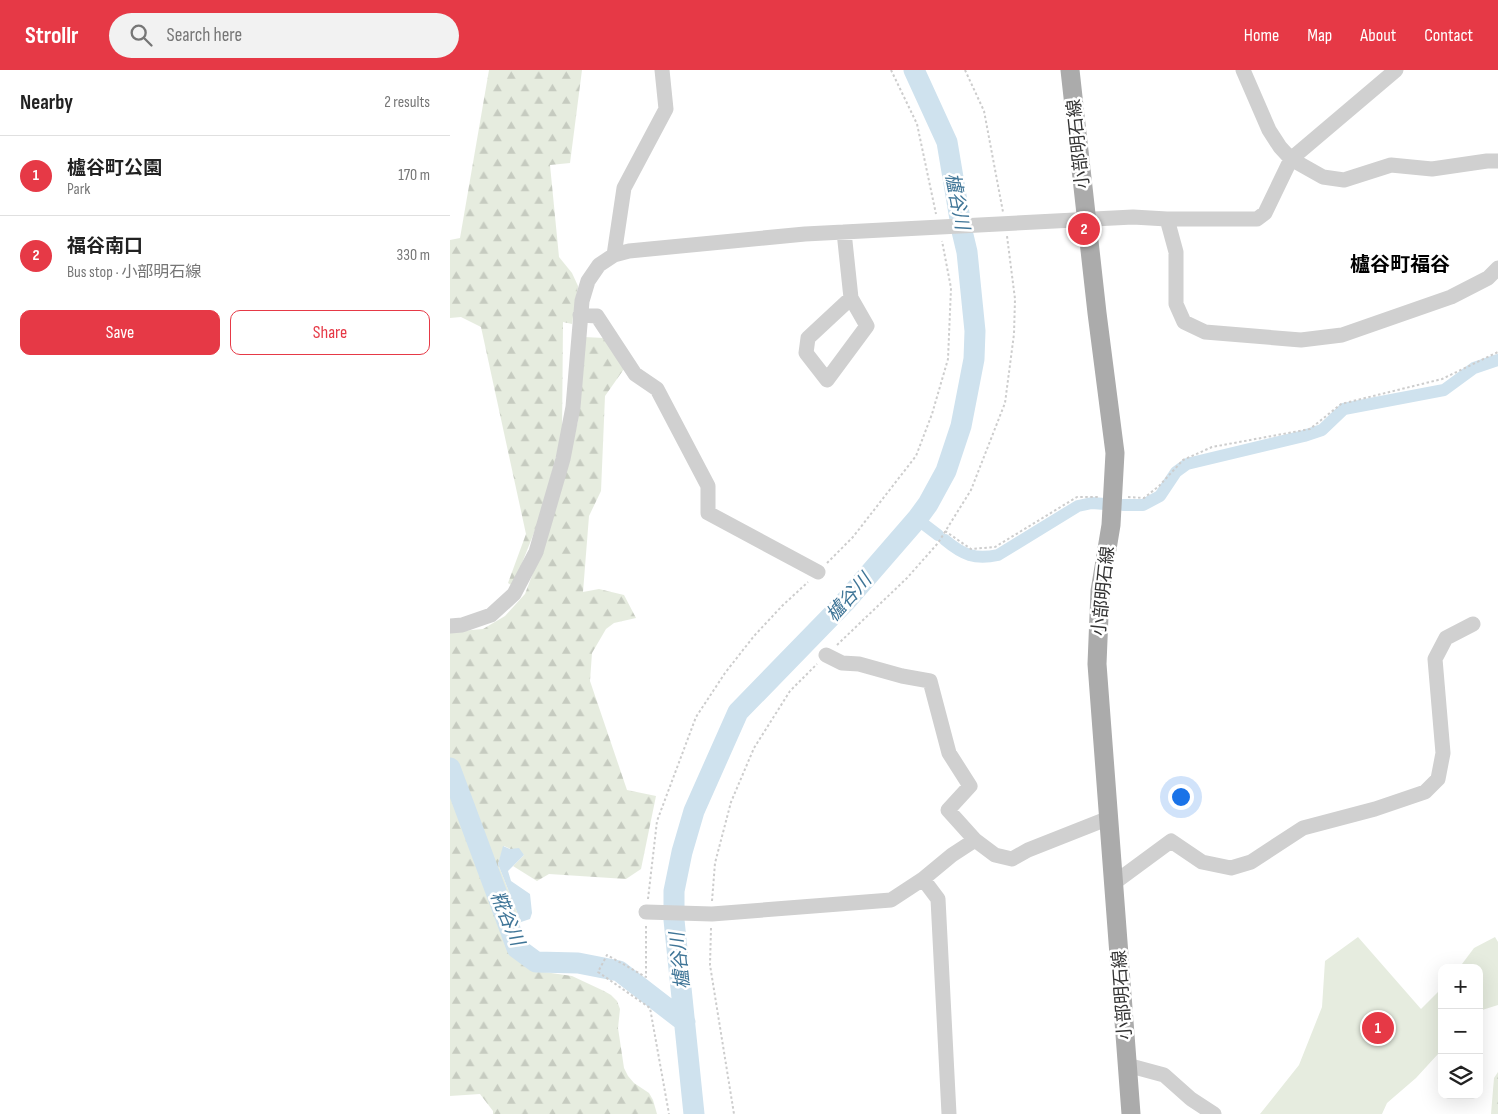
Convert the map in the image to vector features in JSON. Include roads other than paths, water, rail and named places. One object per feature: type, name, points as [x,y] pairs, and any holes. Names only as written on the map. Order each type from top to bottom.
[{"type":"main road","name":"小部明石線","points":[[1070,70],[1115,454],[1111,525],[1100,591],[1097,664],[1131,1114]]},
{"type":"street","points":[[614,255],[624,188],[666,109],[662,70]]},
{"type":"street","points":[[1243,70],[1269,130],[1280,147],[1291,159],[1324,177],[1344,180],[1390,166],[1432,170],[1487,161],[1498,162]]},
{"type":"street","points":[[450,626],[462,625],[491,615],[514,594],[536,552],[563,459],[573,407],[582,301],[588,281],[599,265],[614,255],[629,251],[805,234],[1133,217],[1257,219],[1265,213],[1291,159],[1396,70]]},
{"type":"street","points":[[1167,219],[1176,252],[1176,304],[1184,322],[1205,332],[1301,340],[1342,335],[1451,297],[1488,278],[1498,268]]},
{"type":"street","points":[[844,232],[851,298],[867,326],[827,380],[806,353],[808,338],[851,298]]},
{"type":"street","points":[[580,315],[597,316],[634,374],[658,389],[708,486],[708,513],[818,572]]},
{"type":"street","points":[[1114,883],[1171,841],[1202,862],[1231,868],[1251,862],[1303,828],[1425,792],[1438,779],[1444,754],[1435,659],[1446,638],[1473,624]]},
{"type":"street","points":[[826,655],[842,663],[859,664],[902,676],[930,681],[949,753],[970,786],[948,810],[975,840],[995,855],[1012,859],[1028,850],[1109,818]]},
{"type":"street","points":[[646,912],[712,914],[891,900],[923,879],[952,855],[975,840]]},
{"type":"street","points":[[923,879],[938,899],[949,1114]]},
{"type":"street","points":[[1127,1065],[1164,1076],[1191,1099],[1214,1114]]},
{"type":"water","points":[[503,846],[510,849],[519,848],[524,855],[508,871],[511,881],[530,894],[532,913],[530,919],[521,922],[498,864]]},
{"type":"waterway","name":"櫨谷川","points":[[694,1114],[674,920],[674,891],[682,852],[694,811],[738,712],[845,602],[917,519],[928,504],[946,471],[961,426],[974,359],[975,331],[967,252],[947,142],[914,70]]},
{"type":"waterway","points":[[1123,505],[1143,505],[1160,496],[1176,472],[1187,464],[1322,430],[1344,409],[1444,390],[1474,368],[1498,360]]},
{"type":"waterway","points":[[945,540],[970,555],[983,557],[998,555],[1078,506],[1092,503],[1105,504]]},
{"type":"waterway","points":[[917,519],[938,535]]},
{"type":"waterway","name":"糀谷川","points":[[450,768],[517,948],[536,962],[578,963],[619,971],[685,1022]]},
{"type":"place","name":"福谷南口","points":[[1084,229]]},
{"type":"place","name":"櫨谷町公園","points":[[1378,1028]]},
{"type":"district","name":"櫨谷町福谷","points":[[1400,264]]}]
